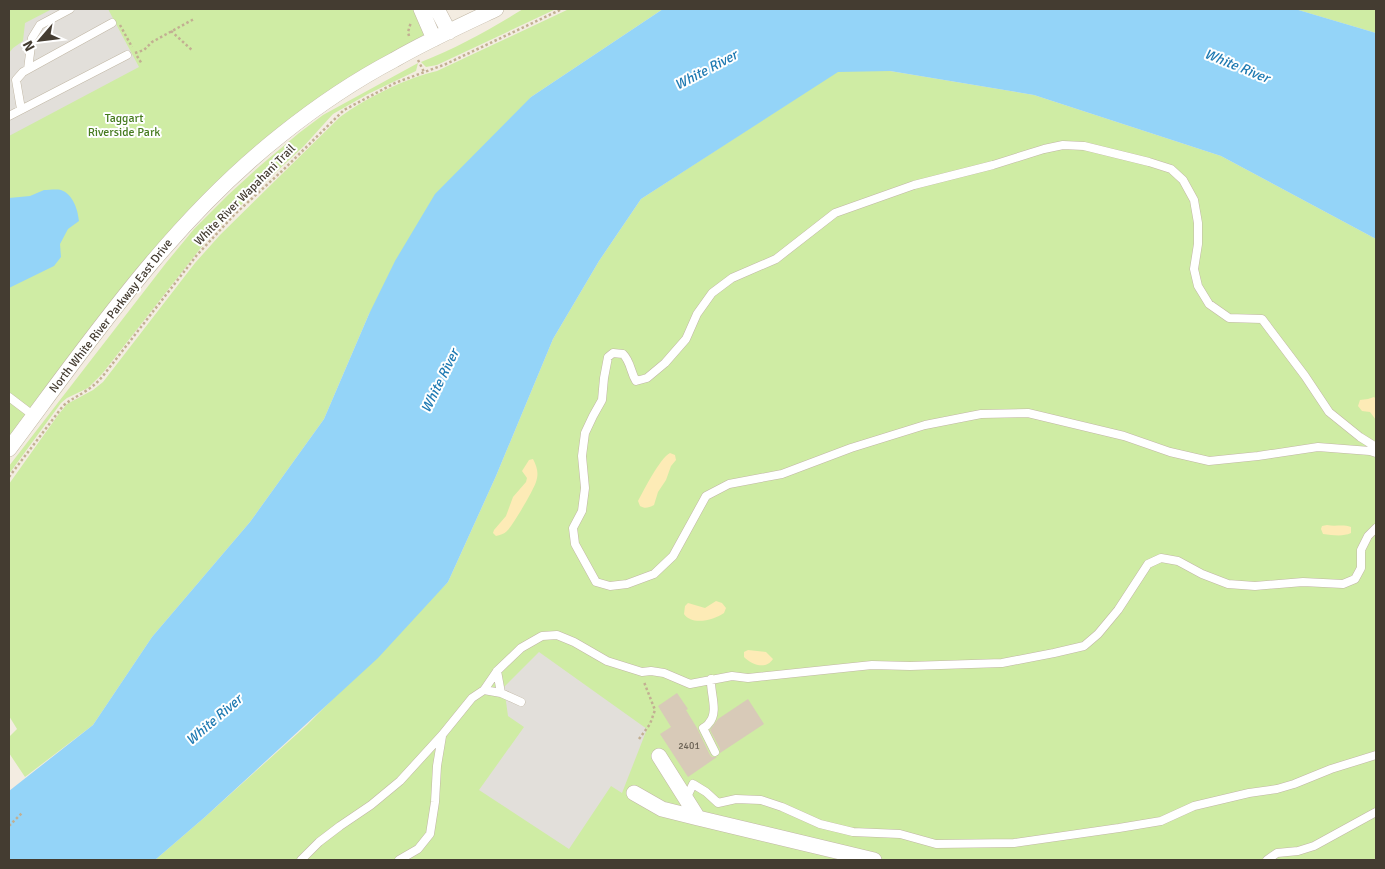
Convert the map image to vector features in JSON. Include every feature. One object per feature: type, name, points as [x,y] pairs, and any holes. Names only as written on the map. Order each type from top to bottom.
[{"type":"street","points":[[421,9],[434,39]]},
{"type":"street","points":[[437,9],[449,32]]},
{"type":"street","name":"North White River Parkway East Drive","points":[[9,449],[154,259],[192,216],[230,179],[280,136],[330,99],[387,64],[496,9]]},
{"type":"street","points":[[659,756],[698,818]]},
{"type":"street","points":[[634,793],[662,809],[874,860]]},
{"type":"lane","points":[[28,69],[32,38],[40,26],[70,9]]},
{"type":"lane","points":[[21,109],[16,80],[28,69],[115,23]]},
{"type":"lane","points":[[9,116],[127,55]]},
{"type":"lane","points":[[1376,447],[1360,437],[1329,412],[1305,376],[1262,319],[1229,318],[1209,304],[1198,286],[1194,269],[1198,244],[1198,223],[1194,200],[1183,180],[1171,169],[1148,162],[1084,146],[1063,145],[1044,149],[993,166],[914,185],[835,212],[776,259],[732,278],[712,293],[697,314],[686,339],[665,363],[647,378],[636,381],[631,373],[628,359],[623,354],[613,353],[608,357],[602,400],[592,416],[585,433],[582,456],[585,488],[582,511],[573,528],[575,544],[596,582],[610,586],[627,584],[654,574],[673,556],[706,496],[729,484],[782,474],[851,448],[925,424],[981,414],[1028,413],[1124,436],[1170,452],[1209,461],[1318,447],[1376,453]]},
{"type":"lane","points":[[9,397],[34,416]]},
{"type":"lane","points":[[301,860],[319,842],[371,805],[400,781],[442,735],[472,698],[484,690],[497,671],[521,648],[542,636],[557,635],[574,642],[607,661],[642,672],[664,673],[690,684],[732,676],[748,678],[872,665],[910,666],[1002,663],[1084,646],[1098,634],[1118,610],[1148,564],[1161,558],[1178,561],[1202,574],[1228,584],[1255,586],[1303,582],[1343,584],[1355,579],[1361,568],[1361,550],[1368,536],[1376,528]]},
{"type":"lane","points":[[497,671],[501,693]]},
{"type":"lane","points":[[711,679],[714,709],[710,723],[703,728],[715,752]]},
{"type":"lane","points":[[484,690],[501,693],[520,702]]},
{"type":"lane","points":[[399,860],[418,849],[430,834],[442,735]]},
{"type":"lane","points":[[686,799],[694,784],[718,803],[736,799],[761,800],[820,824],[853,832],[900,834],[936,844],[1014,843],[1161,821],[1194,806],[1249,793],[1277,789],[1376,755]]},
{"type":"lane","points":[[1267,860],[1277,853],[1298,851],[1314,846],[1376,812]]},
{"type":"path","name":"White River Wapahani Trail","points":[[9,478],[63,406],[71,398],[97,383],[197,255],[235,214],[344,110],[395,83],[446,64],[562,9]]},
{"type":"path","points":[[127,55],[144,50],[152,42],[194,19]]},
{"type":"path","points":[[115,23],[142,64]]},
{"type":"path","points":[[172,31],[193,51]]},
{"type":"path","points":[[639,739],[650,724],[655,710],[643,680],[642,672]]},
{"type":"path","points":[[9,824],[22,812]]},
{"type":"green space","name":"Taggart Riverside Park","points":[[9,9],[420,9],[431,30],[356,82],[239,170],[9,442]]},
{"type":"green space","points":[[523,9],[556,9],[437,65],[426,67],[421,62],[474,38]]},
{"type":"green space","points":[[569,9],[663,9],[531,97],[369,314],[324,419],[250,522],[152,637],[93,725],[25,777],[9,753],[9,737],[17,729],[9,716],[9,484],[67,404],[93,390],[103,382],[195,263],[220,235],[340,117],[362,103],[412,78],[437,71]]},
{"type":"green space","points":[[1295,9],[1376,9],[1376,33],[1298,10]]},
{"type":"green space","points":[[418,63],[416,71],[368,94],[333,114],[304,146],[244,202],[207,240],[102,374],[88,388],[61,403],[9,474],[9,466],[194,229],[261,165],[323,115]]},
{"type":"green space","points":[[838,71],[890,71],[1034,95],[1221,156],[1376,239],[1376,860],[155,860],[307,725],[448,582],[496,476],[553,339],[599,261],[641,199]]},
{"type":"sand","points":[[1374,397],[1376,399],[1376,420],[1370,412],[1362,411],[1358,406],[1360,400]]},
{"type":"sand","points":[[670,453],[675,455],[676,460],[658,492],[654,505],[643,508],[638,501],[657,467]]},
{"type":"sand","points":[[533,459],[537,473],[534,486],[510,528],[505,533],[496,536],[493,533],[494,530],[506,516],[513,497],[526,482],[527,478],[522,471],[529,460]]},
{"type":"sand","points":[[1322,526],[1351,527],[1351,533],[1341,535],[1323,534]]},
{"type":"sand","points":[[716,601],[722,603],[726,608],[724,613],[715,618],[698,621],[688,618],[684,614],[685,606],[688,603],[705,608]]},
{"type":"sand","points":[[748,650],[766,652],[773,659],[767,664],[755,664],[744,657],[744,652]]},
{"type":"shaded area","points":[[52,9],[108,9],[139,67],[9,136],[9,53],[23,41],[25,23]]},
{"type":"shaded area","points":[[539,652],[647,729],[622,793],[611,786],[569,849],[479,790],[524,727],[508,716],[504,687]]},
{"type":"water","name":"White River","points":[[663,9],[1295,9],[1376,33],[1376,239],[1221,156],[1034,95],[890,71],[838,72],[641,199],[599,261],[553,339],[496,476],[448,582],[378,658],[205,817],[155,860],[9,860],[9,791],[93,725],[152,637],[250,522],[324,419],[369,314],[395,261],[435,194],[531,97]]},
{"type":"water","points":[[44,190],[61,190],[69,195],[76,207],[79,221],[68,229],[60,244],[61,257],[54,266],[9,288],[9,198],[30,196]]},
{"type":"building","points":[[677,693],[688,709],[686,710],[710,755],[717,757],[688,777],[660,734],[671,727],[658,706]]},
{"type":"building","points":[[748,699],[764,724],[720,753],[720,749],[710,730],[718,719]]}]
